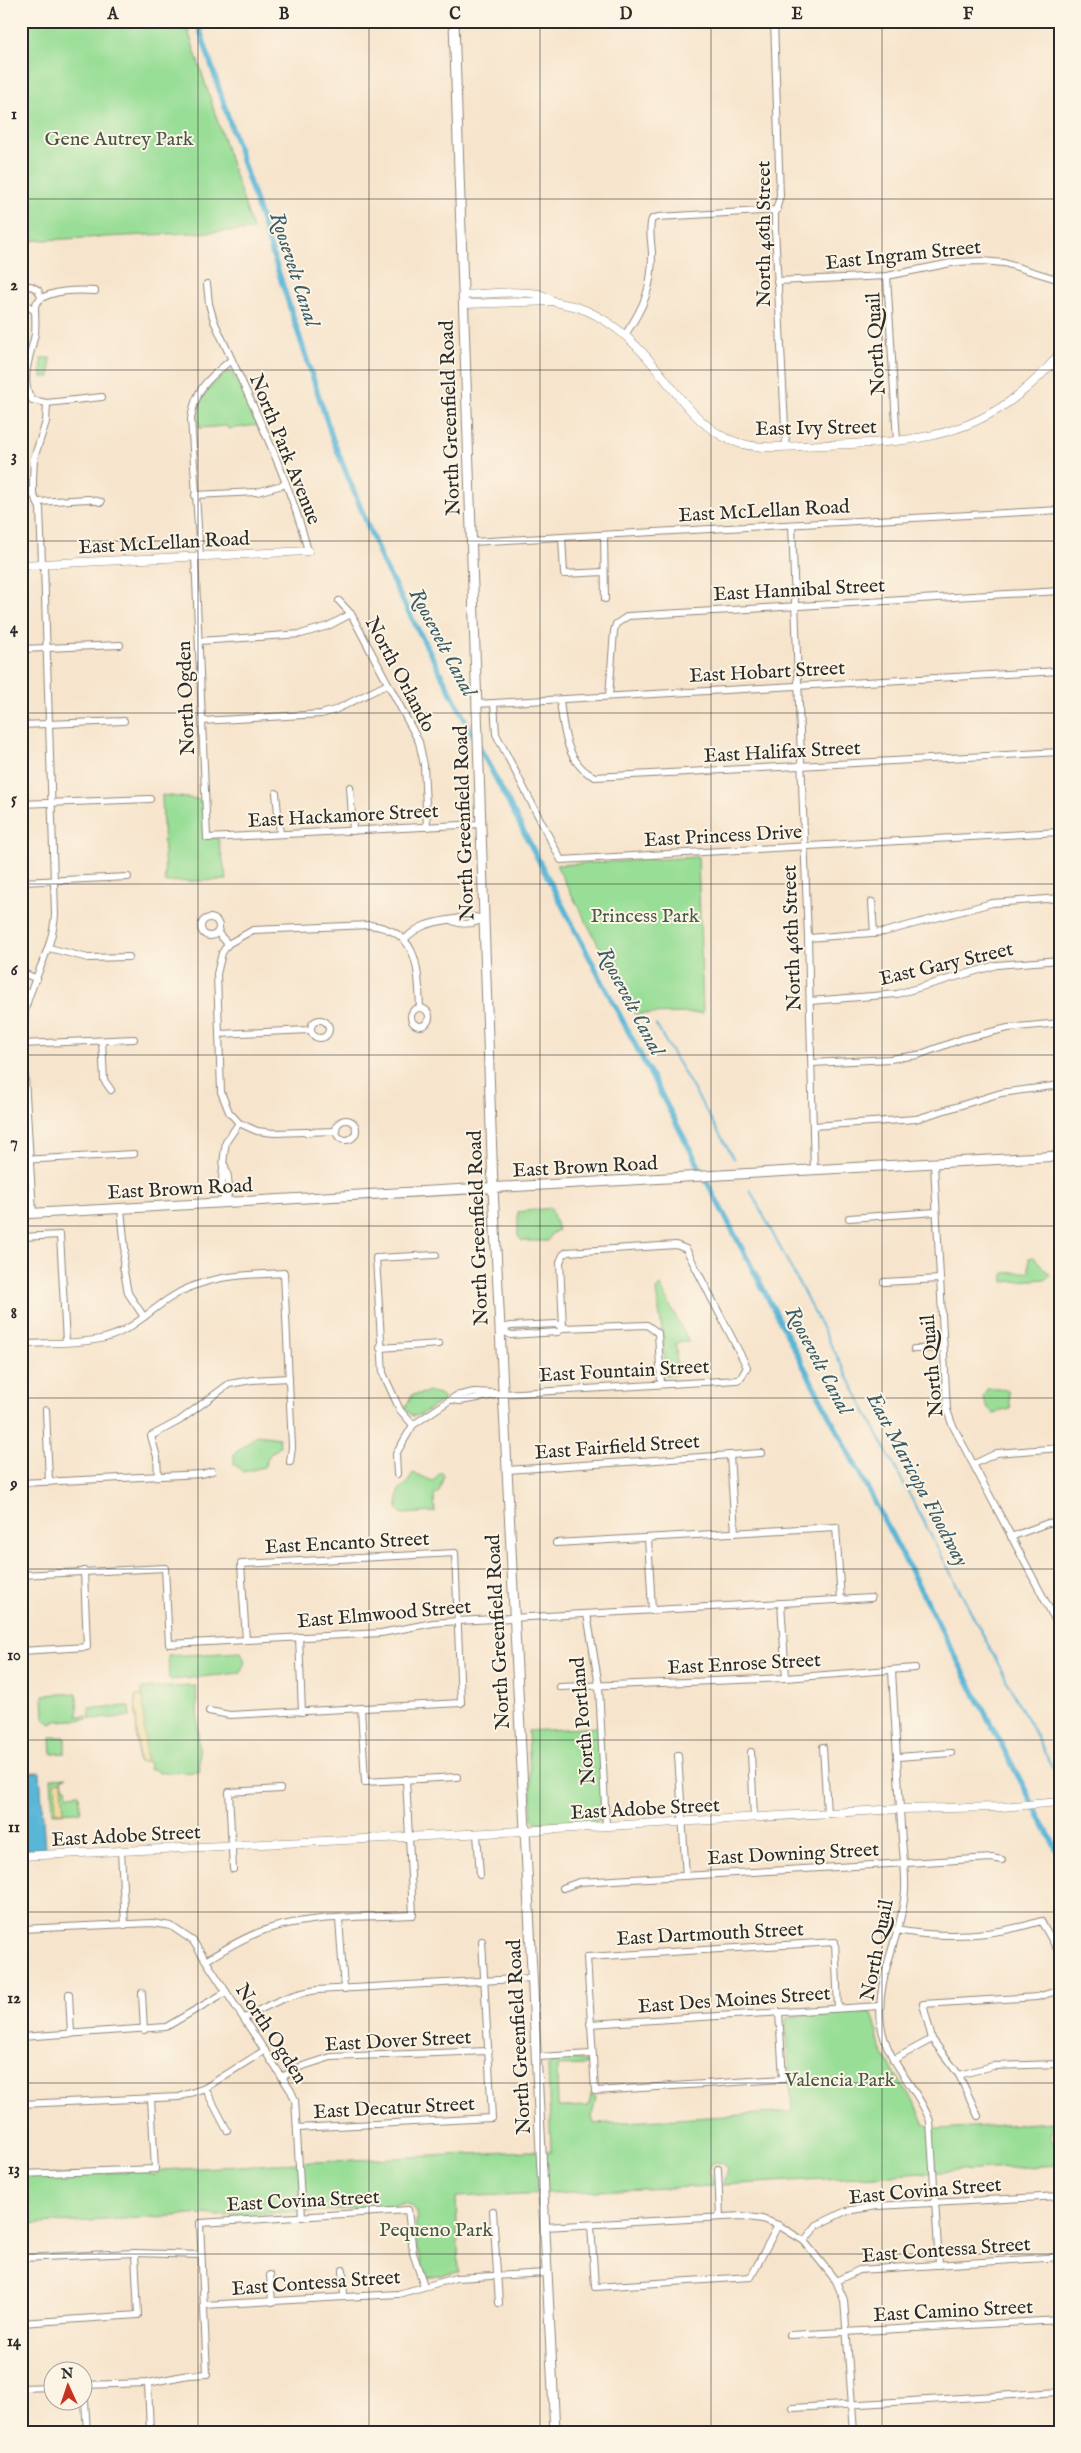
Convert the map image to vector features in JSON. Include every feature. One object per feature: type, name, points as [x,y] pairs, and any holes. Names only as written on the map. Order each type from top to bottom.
[{"type":"main road","name":"North Greenfield Road","points":[[454,21],[493,1188],[532,1978],[538,2057],[555,2432]]},
{"type":"main road","name":"East Brown Road","points":[[21,1214],[1060,1156]]},
{"type":"street","name":"North 46th Street","points":[[774,21],[780,196],[775,228],[786,446]]},
{"type":"street","points":[[625,335],[642,311],[647,297],[652,269],[652,219],[658,217],[777,210]]},
{"type":"street","name":"East Ingram Street","points":[[777,281],[887,276],[956,262],[982,261],[1014,266],[1060,280]]},
{"type":"street","name":"North Quail","points":[[887,276],[896,441]]},
{"type":"street","name":"North Park Avenue","points":[[207,284],[209,304],[214,321],[286,484],[302,526],[308,552]]},
{"type":"street","points":[[21,292],[26,287],[31,286],[38,290],[41,297]]},
{"type":"street","points":[[95,291],[80,290],[41,297],[36,305],[34,334],[27,368],[28,393],[32,400],[47,403],[102,397]]},
{"type":"street","name":"East Ivy Street","points":[[463,299],[553,301],[590,312],[625,335],[709,427],[722,436],[750,446],[786,446],[927,438],[975,422],[1006,405],[1030,386],[1060,352]]},
{"type":"street","points":[[21,300],[35,311]]},
{"type":"street","name":"North Park Avenue","points":[[197,556],[196,495],[191,418],[193,405],[197,394],[204,385],[231,360]]},
{"type":"street","points":[[1051,364],[1060,372]]},
{"type":"street","points":[[33,1213],[22,1044],[26,1008],[54,931],[55,881],[43,564],[38,502],[33,494],[34,458],[46,422],[47,403]]},
{"type":"street","points":[[196,495],[257,492],[286,484]]},
{"type":"street","points":[[38,502],[88,499],[101,502]]},
{"type":"street","name":"East McLellan Road","points":[[471,542],[1060,510]]},
{"type":"street","name":"North 46th Street","points":[[792,525],[808,938],[814,1171]]},
{"type":"street","points":[[604,535],[605,599]]},
{"type":"street","points":[[562,537],[564,574],[604,572]]},
{"type":"street","name":"East McLellan Road","points":[[21,565],[308,552]]},
{"type":"street","name":"North Ogden","points":[[197,556],[207,838]]},
{"type":"street","name":"East Hannibal Street","points":[[608,696],[614,631],[616,624],[628,616],[1060,591]]},
{"type":"street","name":"North Orlando","points":[[339,601],[351,614],[422,750],[427,827]]},
{"type":"street","points":[[199,641],[301,634],[328,626],[351,614]]},
{"type":"street","points":[[21,649],[120,645]]},
{"type":"street","name":"East Hobart Street","points":[[476,704],[1060,671]]},
{"type":"street","points":[[202,721],[321,714],[335,710],[388,684]]},
{"type":"street","name":"East Halifax Street","points":[[560,700],[566,741],[580,767],[586,773],[595,777],[1060,752]]},
{"type":"street","name":"East Princess Drive","points":[[494,703],[496,734],[561,860],[1060,832]]},
{"type":"street","points":[[21,725],[124,721]]},
{"type":"street","points":[[350,788],[353,831]]},
{"type":"street","points":[[276,792],[280,834]]},
{"type":"street","points":[[21,804],[150,800]]},
{"type":"street","name":"East Hackamore Street","points":[[207,838],[480,824]]},
{"type":"street","points":[[21,882],[128,877]]},
{"type":"street","points":[[808,938],[874,934],[992,903],[1060,898]]},
{"type":"street","points":[[872,902],[874,934]]},
{"type":"street","points":[[405,939],[415,928],[425,924],[451,920],[458,924],[473,924],[484,919]]},
{"type":"street","points":[[336,1131],[274,1133],[257,1131],[239,1122],[229,1112],[221,1092],[217,974],[222,952],[228,944],[254,930],[370,924],[390,929],[405,939],[418,969],[420,1008]]},
{"type":"street","points":[[218,933],[228,944]]},
{"type":"street","points":[[49,948],[88,958],[129,957]]},
{"type":"street","name":"East Gary Street","points":[[810,1001],[896,994],[997,965],[1060,960]]},
{"type":"street","points":[[21,972],[36,979]]},
{"type":"street","points":[[812,1063],[890,1059],[918,1055],[962,1039],[1008,1028],[1060,1023]]},
{"type":"street","points":[[219,1034],[310,1030]]},
{"type":"street","points":[[22,1044],[134,1039]]},
{"type":"street","points":[[102,1041],[104,1080],[111,1090]]},
{"type":"street","points":[[813,1126],[916,1119],[1001,1093],[1060,1085]]},
{"type":"street","points":[[226,1203],[230,1192],[228,1175],[224,1166],[226,1142],[239,1122]]},
{"type":"street","points":[[21,1160],[134,1154]]},
{"type":"street","name":"North Quail","points":[[934,1164],[947,1410],[952,1424],[1060,1629]]},
{"type":"street","points":[[121,1209],[125,1248],[123,1266],[128,1294],[144,1317]]},
{"type":"street","points":[[849,1218],[936,1212]]},
{"type":"street","points":[[21,1237],[60,1235],[66,1342]]},
{"type":"street","name":"East Fountain Street","points":[[414,1425],[433,1410],[453,1400],[460,1401],[469,1396],[737,1380],[742,1378],[747,1367],[686,1249],[679,1246],[567,1252],[560,1258],[563,1328]]},
{"type":"street","points":[[398,1474],[396,1454],[414,1425],[393,1397],[383,1372],[380,1348],[376,1258],[436,1255]]},
{"type":"street","points":[[21,1344],[104,1339],[127,1330],[170,1297],[196,1284],[240,1275],[284,1273],[292,1447],[290,1462]]},
{"type":"street","points":[[884,1282],[940,1279]]},
{"type":"street","points":[[544,1324],[545,1333]]},
{"type":"street","points":[[499,1330],[512,1326],[544,1324],[557,1324],[563,1328]]},
{"type":"street","points":[[499,1330],[511,1335],[558,1332],[563,1328],[643,1324],[652,1327],[658,1333],[661,1384]]},
{"type":"street","points":[[380,1348],[439,1344]]},
{"type":"street","points":[[914,1349],[943,1348]]},
{"type":"street","points":[[158,1476],[157,1456],[151,1436],[180,1421],[229,1384],[252,1380],[289,1378]]},
{"type":"street","points":[[46,1410],[49,1482]]},
{"type":"street","points":[[974,1464],[997,1453],[1060,1448]]},
{"type":"street","name":"East Fairfield Street","points":[[507,1470],[761,1453]]},
{"type":"street","points":[[730,1456],[736,1533]]},
{"type":"street","points":[[21,1483],[202,1474],[212,1471]]},
{"type":"street","points":[[1011,1537],[1048,1523],[1060,1522]]},
{"type":"street","points":[[556,1542],[836,1527],[841,1600]]},
{"type":"street","points":[[648,1538],[652,1610]]},
{"type":"street","name":"East Encanto Street","points":[[246,1640],[241,1564],[455,1553],[458,1621]]},
{"type":"street","name":"East Elmwood Street","points":[[84,1571],[165,1568],[169,1644],[381,1633],[433,1623],[458,1621],[871,1598]]},
{"type":"street","points":[[21,1575],[84,1571],[87,1647],[21,1651]]},
{"type":"street","points":[[782,1603],[786,1678]]},
{"type":"street","points":[[1051,1612],[1060,1608]]},
{"type":"street","name":"North Portland","points":[[587,1614],[599,1686],[606,1826]]},
{"type":"street","points":[[209,1711],[230,1715],[461,1704],[458,1621]]},
{"type":"street","points":[[298,1637],[302,1712]]},
{"type":"street","name":"East Enrose Street","points":[[560,1687],[786,1678],[915,1668]]},
{"type":"street","points":[[892,1671],[900,1809]]},
{"type":"street","points":[[361,1708],[365,1782],[457,1777]]},
{"type":"street","points":[[823,1747],[827,1813]]},
{"type":"street","points":[[751,1752],[754,1818]]},
{"type":"street","points":[[898,1757],[951,1753]]},
{"type":"street","points":[[678,1755],[686,1876]]},
{"type":"street","points":[[21,1929],[152,1923],[171,1926],[193,1941],[206,1960],[246,1938],[269,1929],[314,1920],[413,1915],[406,1779]]},
{"type":"street","points":[[233,1869],[229,1792],[280,1789]]},
{"type":"street","name":"East Adobe Street","points":[[21,1856],[477,1834],[827,1813],[1059,1802]]},
{"type":"street","name":"North Quail","points":[[900,1809],[904,1890],[896,1930],[882,1982],[880,2006],[886,2044],[893,2060],[924,2105],[930,2121],[939,2265]]},
{"type":"street","points":[[477,1834],[480,1875]]},
{"type":"street","points":[[121,1850],[125,1925]]},
{"type":"street","name":"East Downing Street","points":[[563,1888],[579,1882],[992,1858],[1002,1860]]},
{"type":"street","points":[[339,1918],[344,1989]]},
{"type":"street","points":[[896,1930],[933,1936],[996,1932],[1015,1929],[1041,1921],[1060,1954]]},
{"type":"street","points":[[482,1941],[488,2051]]},
{"type":"street","name":"East Dartmouth Street","points":[[590,2024],[587,1957],[835,1942],[838,2008]]},
{"type":"street","name":"North Ogden","points":[[206,1960],[245,2018],[295,2100],[302,2217]]},
{"type":"street","points":[[245,2018],[275,2001],[294,1994],[317,1990],[532,1978]]},
{"type":"street","points":[[978,2116],[958,2076],[932,2039],[923,2004],[1037,1997],[1060,1990]]},
{"type":"street","points":[[142,1992],[144,2030]]},
{"type":"street","points":[[21,2036],[144,2030],[174,2024],[226,1992]]},
{"type":"street","points":[[69,1994],[71,2034]]},
{"type":"street","name":"East Des Moines Street","points":[[590,2024],[880,2006]]},
{"type":"street","points":[[590,2024],[595,2091],[783,2079],[779,2012]]},
{"type":"street","points":[[893,2060],[932,2039]]},
{"type":"street","points":[[21,2104],[179,2097],[205,2088],[265,2050]]},
{"type":"street","name":"East Dover Street","points":[[282,2077],[307,2064],[331,2057],[488,2051]]},
{"type":"street","name":"East Decatur Street","points":[[298,2128],[492,2118],[488,2051]]},
{"type":"street","points":[[538,2057],[591,2054]]},
{"type":"street","points":[[958,2076],[993,2066],[1059,2064],[1060,2092]]},
{"type":"street","points":[[205,2088],[228,2130]]},
{"type":"street","points":[[21,2174],[154,2169],[150,2099]]},
{"type":"street","points":[[718,2169],[720,2217]]},
{"type":"street","name":"East Covina Street","points":[[804,2241],[817,2225],[846,2211],[877,2206],[1060,2196]]},
{"type":"street","name":"East Covina Street","points":[[201,2255],[200,2223],[408,2210],[413,2253],[424,2286]]},
{"type":"street","points":[[493,2211],[499,2303]]},
{"type":"street","points":[[545,2227],[720,2217],[753,2217],[778,2225],[804,2241],[836,2281],[844,2300],[848,2332],[854,2432]]},
{"type":"street","points":[[591,2225],[595,2287],[751,2277],[778,2225]]},
{"type":"street","points":[[21,2322],[138,2315],[135,2253]]},
{"type":"street","points":[[21,2258],[135,2253],[201,2255],[207,2374],[188,2374],[148,2384],[92,2385]]},
{"type":"street","name":"East Contessa Street","points":[[836,2281],[859,2270],[1060,2257]]},
{"type":"street","points":[[343,2270],[344,2297]]},
{"type":"street","name":"East Contessa Street","points":[[204,2305],[398,2294],[456,2278],[547,2273]]},
{"type":"street","points":[[270,2275],[272,2302]]},
{"type":"street","name":"East Camino Street","points":[[790,2335],[1060,2320]]},
{"type":"street","points":[[148,2384],[150,2432]]},
{"type":"street","points":[[21,2388],[42,2387]]},
{"type":"street","points":[[793,2408],[1060,2392]]},
{"type":"street","points":[[85,2410],[87,2432]]},
{"type":"green space","name":"Gene Autrey Park","points":[[21,21],[185,21],[253,230],[21,241]]},
{"type":"green space","points":[[41,358],[50,358],[50,377],[42,377]]},
{"type":"green space","points":[[230,371],[237,380],[258,425],[228,429],[227,426],[199,428],[199,410],[204,395],[214,383]]},
{"type":"green space","points":[[162,795],[205,800],[207,838],[218,838],[227,880],[165,882]]},
{"type":"green space","name":"Princess Park","points":[[698,857],[703,1013],[635,1014],[556,865]]},
{"type":"green space","points":[[551,1208],[558,1230],[551,1234],[548,1241],[522,1241],[518,1236],[518,1212]]},
{"type":"green space","points":[[1034,1257],[1050,1275],[1046,1279],[1004,1282],[1004,1273],[1029,1272],[1029,1258]]},
{"type":"green space","points":[[660,1286],[689,1342],[676,1343],[677,1374],[666,1376],[656,1290]]},
{"type":"green space","points":[[987,1389],[1003,1389],[1008,1391],[1011,1409],[993,1413],[986,1406],[983,1397]]},
{"type":"green space","points":[[431,1392],[440,1394],[444,1400],[420,1415],[412,1416],[405,1408],[412,1395]]},
{"type":"green space","points":[[257,1435],[279,1438],[280,1447],[270,1454],[264,1467],[243,1472],[234,1464],[234,1454]]},
{"type":"green space","points":[[441,1472],[444,1475],[439,1492],[434,1495],[435,1512],[402,1514],[397,1508],[399,1490],[407,1484],[413,1473],[433,1481]]},
{"type":"green space","points":[[241,1652],[245,1661],[241,1673],[169,1680],[168,1656]]},
{"type":"green space","points":[[196,1686],[200,1772],[160,1773],[154,1769],[149,1769],[148,1762],[138,1762],[135,1696],[142,1696],[142,1688]]},
{"type":"green space","points":[[77,1693],[78,1716],[87,1716],[88,1719],[56,1721],[51,1724],[44,1719],[43,1695]]},
{"type":"green space","points":[[129,1706],[130,1717],[90,1719],[89,1708]]},
{"type":"green space","points":[[599,1727],[605,1821],[535,1823],[532,1819],[528,1731]]},
{"type":"green space","points":[[51,1737],[65,1737],[65,1753],[52,1754]]},
{"type":"green space","points":[[67,1777],[62,1779],[64,1787],[67,1787],[68,1795],[79,1794],[81,1812],[53,1813],[51,1778]]},
{"type":"green space","points":[[870,2012],[873,2016],[881,2049],[916,2105],[925,2125],[938,2129],[1055,2122],[1050,2135],[1054,2143],[1060,2145],[1060,2165],[723,2185],[727,2169],[723,2163],[716,2162],[711,2164],[709,2171],[714,2186],[456,2197],[459,2272],[427,2278],[421,2261],[415,2231],[417,2217],[414,2208],[406,2204],[391,2207],[217,2216],[205,2214],[21,2225],[21,2177],[140,2171],[154,2175],[162,2170],[527,2151],[551,2152],[548,2066],[567,2060],[582,2060],[587,2065],[557,2066],[558,2107],[589,2106],[591,2094],[596,2097],[592,2116],[594,2124],[792,2112],[786,2020],[791,2016]]},
{"type":"sand","points":[[135,1696],[143,1696],[146,1762],[139,1762]]},
{"type":"sand","points":[[62,1781],[64,1812],[56,1812],[55,1782]]},
{"type":"water","points":[[40,1772],[45,1849],[21,1850],[21,1773]]},
{"type":"waterway","name":"Roosevelt Canal","points":[[197,21],[333,440],[383,563],[1060,1856]]},
{"type":"waterway","name":"East Maricopa Floodway","points":[[656,1025],[734,1159]]},
{"type":"waterway","name":"East Maricopa Floodway","points":[[750,1190],[1060,1782]]},
{"type":"park label","name":"Valencia Park","points":[[840,2079]]},
{"type":"park label","name":"Pequeno Park","points":[[436,2229]]}]
